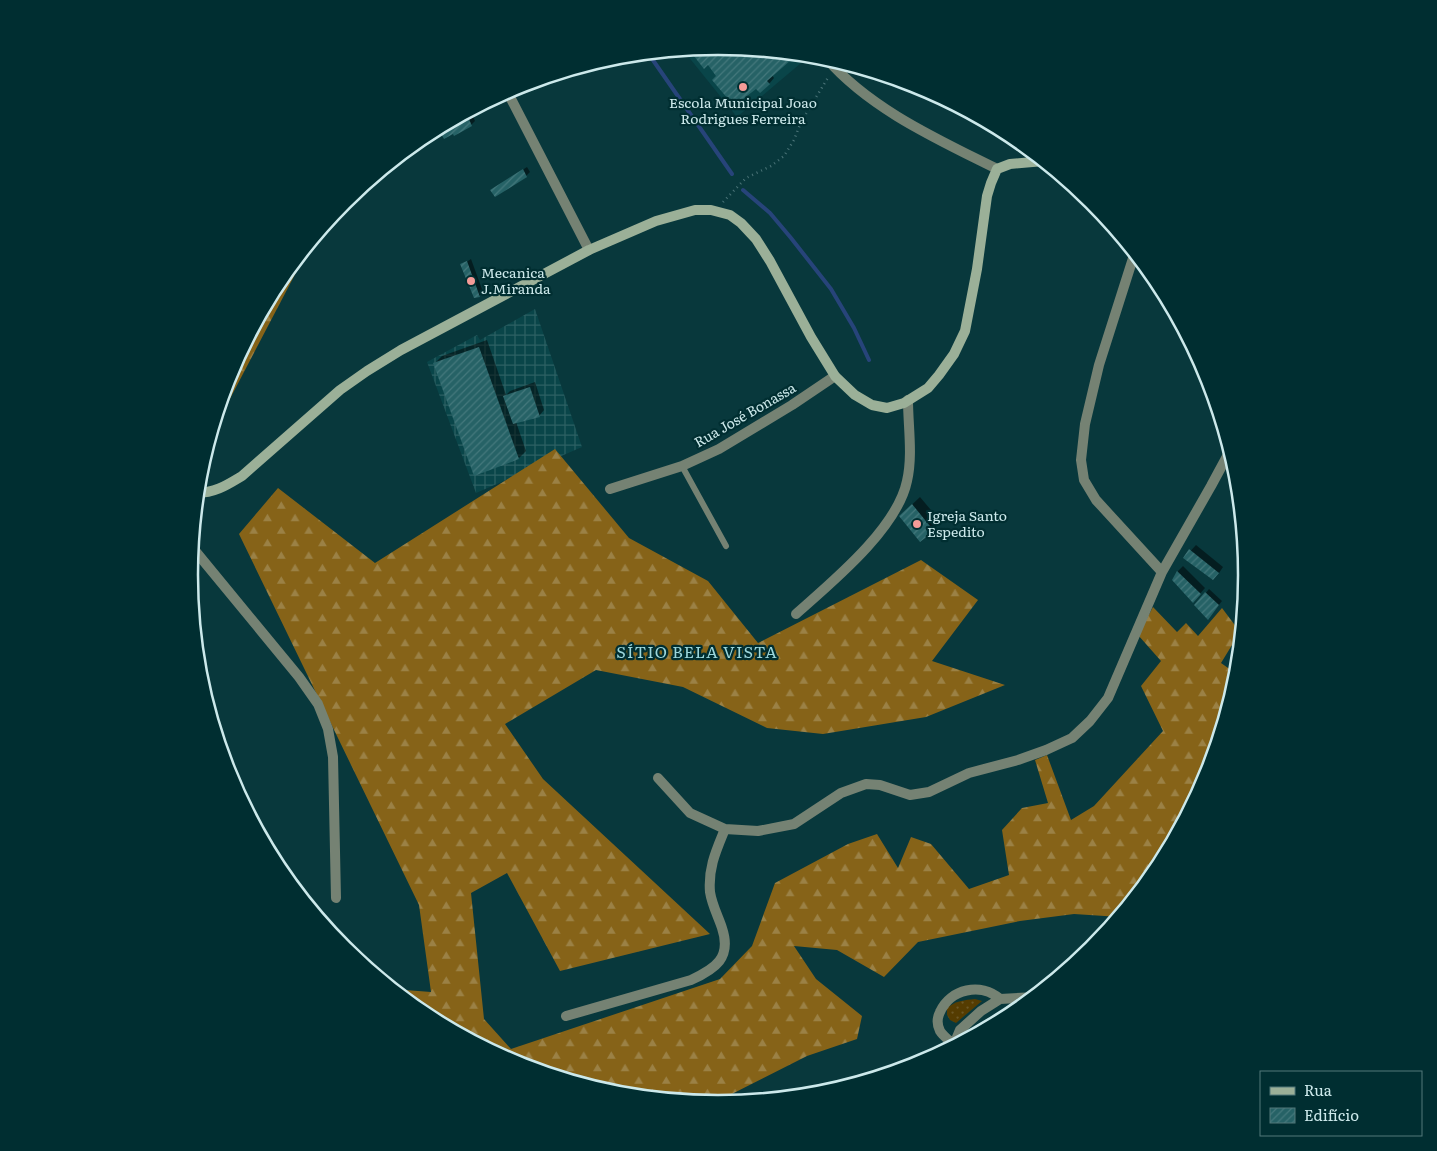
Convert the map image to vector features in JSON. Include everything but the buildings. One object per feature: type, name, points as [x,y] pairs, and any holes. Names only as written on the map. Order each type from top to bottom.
[{"type":"main road","points":[[205,493],[227,486],[242,476],[340,390],[401,350],[589,250],[656,221],[695,210],[711,210],[730,215],[741,223],[756,239],[834,376],[855,395],[872,405],[886,408],[904,403],[928,388],[954,354],[965,331],[977,268],[987,196],[997,169],[1010,164],[1034,162]]},
{"type":"street","points":[[836,69],[895,116],[930,136],[997,169]]},
{"type":"street","points":[[511,99],[589,250]]},
{"type":"street","points":[[1132,261],[1099,365],[1085,424],[1081,460],[1084,480],[1096,500],[1162,572]]},
{"type":"street","name":"Rua José Bonassa","points":[[610,489],[682,466],[719,449],[792,405],[834,376]]},
{"type":"street","points":[[796,614],[841,574],[876,537],[900,500],[907,482],[909,464],[908,400]]},
{"type":"street","points":[[658,778],[690,813],[725,829],[758,831],[794,824],[841,793],[866,784],[880,785],[910,795],[929,792],[969,773],[1018,760],[1072,738],[1090,721],[1108,698],[1162,572],[1225,458]]},
{"type":"street","points":[[199,555],[299,677],[318,704],[328,729],[333,757],[336,898]]},
{"type":"street","points":[[566,1016],[691,980],[708,973],[718,964],[723,956],[725,942],[710,893],[710,872],[714,855],[725,829]]},
{"type":"street","points":[[950,1042],[941,1032],[938,1016],[942,1006],[950,997],[960,992],[979,990],[995,995],[1000,999]]},
{"type":"street","points":[[957,1038],[960,1030],[981,1011],[1000,999],[1022,998]]},
{"type":"lane","points":[[682,466],[726,546]]},
{"type":"path","points":[[716,211],[731,192],[746,178],[771,166],[784,156],[794,140],[801,122],[833,68]]},
{"type":"shaded area","name":"Escola Municipal Joao Rodrigues Ferreira","points":[[688,56],[753,56],[802,62],[737,117]]},
{"type":"shaded area","points":[[535,309],[582,447],[476,493],[427,362],[477,335],[480,340]]},
{"type":"shaded area","points":[[975,999],[982,1001],[956,1023],[950,1020],[947,1015],[947,1008],[957,1002]]},
{"type":"green space","points":[[296,272],[228,402],[252,345],[268,315]]},
{"type":"green space","points":[[555,449],[629,538],[708,581],[758,643],[921,560],[978,600],[932,661],[1005,685],[926,717],[823,734],[767,728],[683,687],[596,670],[505,724],[543,779],[710,934],[560,971],[507,873],[471,893],[484,1019],[511,1049],[720,979],[752,946],[775,883],[848,844],[877,834],[898,868],[911,837],[931,844],[969,889],[1009,875],[1002,830],[1022,808],[1048,803],[1035,760],[1047,755],[1071,820],[1094,806],[1163,731],[1141,686],[1161,661],[1138,635],[1153,607],[1177,632],[1186,623],[1198,636],[1222,608],[1236,627],[1235,640],[1221,663],[1230,670],[1229,677],[1211,743],[1199,775],[1169,836],[1151,865],[1112,916],[1074,914],[1020,921],[918,942],[884,977],[837,950],[794,946],[816,979],[862,1016],[857,1039],[807,1056],[728,1096],[684,1095],[617,1086],[551,1068],[519,1056],[458,1026],[405,990],[431,992],[419,905],[239,534],[278,488],[375,563]]},
{"type":"waterway","points":[[652,59],[732,174]]},
{"type":"waterway","points":[[743,190],[770,213],[831,289],[854,328],[869,360]]},
{"type":"place","name":"Escola Municipal Joao Rodrigues Ferreira","points":[[743,87]]},
{"type":"place","name":"Mecanica J.Miranda","points":[[471,281]]},
{"type":"place","name":"Igreja Santo Espedito","points":[[917,524]]},
{"type":"district","name":"SÍTIO BELA VISTA","points":[[697,652]]}]
